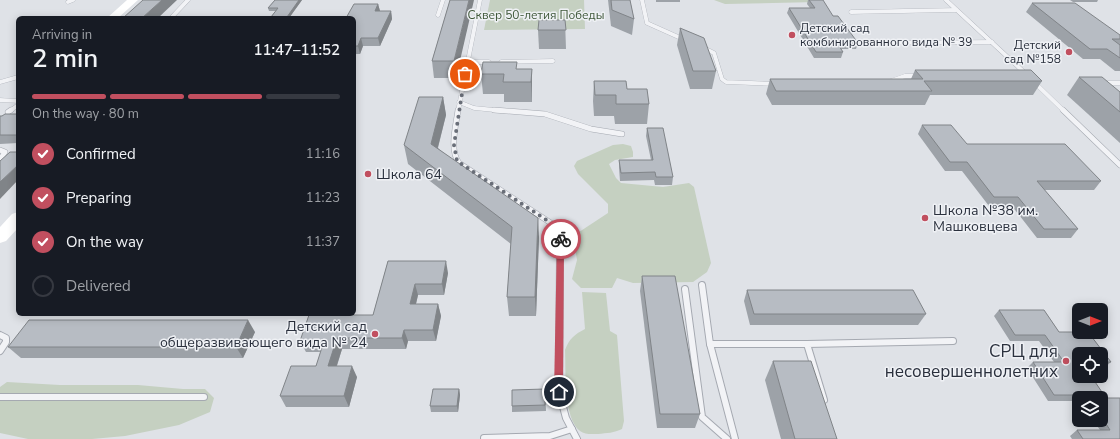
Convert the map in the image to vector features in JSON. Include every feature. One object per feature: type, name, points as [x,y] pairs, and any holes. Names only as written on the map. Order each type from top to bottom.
[{"type":"street","points":[[114,16],[133,0]]},
{"type":"street","points":[[0,237],[16,220]]},
{"type":"lane","points":[[68,2],[73,0]]},
{"type":"lane","points":[[173,16],[188,0]]},
{"type":"lane","points":[[438,15],[443,0]]},
{"type":"lane","points":[[480,0],[460,102],[454,145],[457,161],[554,225],[560,233],[559,392],[566,418],[577,439]]},
{"type":"lane","points":[[642,0],[649,24],[690,42]]},
{"type":"lane","points":[[946,0],[1029,77],[1120,165]]},
{"type":"lane","points":[[852,12],[956,10]]},
{"type":"lane","points":[[875,43],[992,42]]},
{"type":"lane","points":[[697,45],[714,53],[722,79],[726,82],[780,84]]},
{"type":"lane","points":[[467,62],[553,61]]},
{"type":"lane","points":[[881,84],[904,76],[923,76]]},
{"type":"lane","points":[[1022,77],[1029,77]]},
{"type":"lane","points":[[0,82],[16,78]]},
{"type":"lane","points":[[1097,85],[1105,83],[1120,83]]},
{"type":"lane","points":[[0,100],[16,101]]},
{"type":"lane","points":[[460,102],[474,108],[545,114],[591,129],[622,134]]},
{"type":"lane","points":[[8,112],[16,107]]},
{"type":"lane","points":[[0,150],[5,152],[0,160]]},
{"type":"lane","points":[[702,285],[710,344],[735,439]]},
{"type":"lane","points":[[685,289],[702,418],[727,439]]},
{"type":"lane","points":[[0,335],[6,338],[6,342],[0,350]]},
{"type":"lane","points":[[710,344],[953,341]]},
{"type":"lane","points":[[807,344],[827,410]]},
{"type":"lane","points":[[0,397],[204,397]]},
{"type":"lane","points":[[484,438],[550,436],[572,429]]},
{"type":"green space","name":"Сквер 50-летия Победы","points":[[490,0],[584,0],[585,29],[484,30]]},
{"type":"green space","points":[[714,0],[818,0],[817,2],[725,4]]},
{"type":"green space","points":[[623,144],[631,146],[633,157],[615,160],[609,164],[616,178],[621,183],[663,187],[689,183],[694,187],[711,263],[707,272],[693,282],[633,283],[617,278],[612,288],[581,288],[572,279],[577,260],[573,236],[608,213],[608,204],[578,174],[574,166],[577,161],[613,145]]},
{"type":"green space","points":[[582,292],[606,293],[610,331],[617,335],[624,421],[622,429],[613,432],[586,434],[580,431],[575,425],[568,405],[566,393],[565,350],[573,337],[585,329]]},
{"type":"green space","points":[[7,382],[60,385],[138,385],[183,389],[205,389],[214,398],[210,412],[179,425],[125,436],[92,439],[28,439],[0,433],[0,387]]},
{"type":"building","points":[[143,0],[162,0],[144,16],[125,16]]},
{"type":"building","points":[[275,0],[299,0],[288,16],[272,16],[278,8],[268,8]]},
{"type":"building","points":[[450,0],[469,0],[454,61],[432,61]]},
{"type":"building","points":[[611,0],[630,0],[634,19],[612,10]]},
{"type":"building","points":[[809,0],[823,0],[833,16],[838,16],[858,43],[837,43],[843,52],[816,52],[789,8],[815,8]]},
{"type":"building","points":[[1032,3],[1075,3],[1120,35],[1120,39],[1112,39],[1120,45],[1120,58],[1107,49],[1090,49]]},
{"type":"building","points":[[354,4],[378,4],[375,11],[391,11],[378,38],[361,38],[358,46],[356,46],[356,16],[347,16]]},
{"type":"building","points":[[539,20],[565,20],[566,30],[538,30]]},
{"type":"building","points":[[680,28],[704,38],[716,71],[693,71]]},
{"type":"building","points":[[483,62],[517,62],[516,69],[532,69],[531,82],[503,82],[504,74],[481,74]]},
{"type":"building","points":[[915,70],[1031,70],[1042,81],[924,81],[932,91],[776,91],[770,79],[923,79]]},
{"type":"building","points":[[1079,77],[1102,77],[1120,92],[1120,112]]},
{"type":"building","points":[[594,81],[626,81],[627,89],[647,89],[649,104],[616,104],[616,95],[595,95]]},
{"type":"building","points":[[419,97],[443,97],[431,144],[538,218],[535,297],[507,297],[512,227],[404,145]]},
{"type":"building","points":[[5,114],[16,114],[16,135],[0,135],[0,116]]},
{"type":"building","points":[[922,125],[951,125],[967,144],[1065,144],[1101,181],[1037,181],[1078,229],[1044,229],[1018,197],[994,197],[967,162],[950,162]]},
{"type":"building","points":[[647,128],[663,128],[673,177],[656,177],[655,172],[621,173],[619,160],[653,160]]},
{"type":"building","points":[[10,152],[16,152],[16,167],[0,182],[0,161]]},
{"type":"building","points":[[388,261],[446,261],[442,284],[415,284],[410,304],[438,304],[433,330],[404,330],[402,338],[337,338],[328,366],[352,366],[344,396],[280,396],[291,366],[316,366],[324,341],[300,341],[309,316],[373,315]]},
{"type":"building","points":[[642,276],[675,276],[700,414],[660,414]]},
{"type":"building","points":[[747,290],[913,290],[926,314],[754,314]]},
{"type":"building","points":[[999,310],[1044,310],[1059,332],[1072,332],[1072,339],[1093,339],[1100,347],[1072,347],[1072,383],[1096,383],[1101,391],[1072,391],[1072,395],[1054,395],[1033,362],[1064,362],[1045,335],[1015,335]]},
{"type":"building","points":[[29,320],[248,320],[236,347],[8,347]]},
{"type":"building","points":[[773,361],[811,361],[837,439],[795,439]]},
{"type":"building","points":[[433,389],[459,389],[457,406],[430,406]]},
{"type":"building","points":[[545,389],[545,405],[512,406],[512,390]]},
{"type":"building","points":[[1108,398],[1120,398],[1120,439],[1083,439],[1077,430],[1110,430],[1108,427]]},
{"type":"way so far","points":[[465,74],[454,145],[455,158],[459,163],[554,225],[560,233],[561,239]]},
{"type":"place","name":"Детский сад комбинированного вида № 39","points":[[792,35]]},
{"type":"place","name":"Детский сад №158","points":[[1069,52]]},
{"type":"place","name":"Школа 64","points":[[368,174]]},
{"type":"place","name":"Школа №38 им. Машковцева","points":[[925,218]]},
{"type":"place","name":"Детский сад общеразвивающего вида № 24","points":[[375,334]]},
{"type":"place","name":"СРЦ для несовершеннолетних","points":[[1066,361]]},
{"type":"route","points":[[559,392],[561,239]]}]
